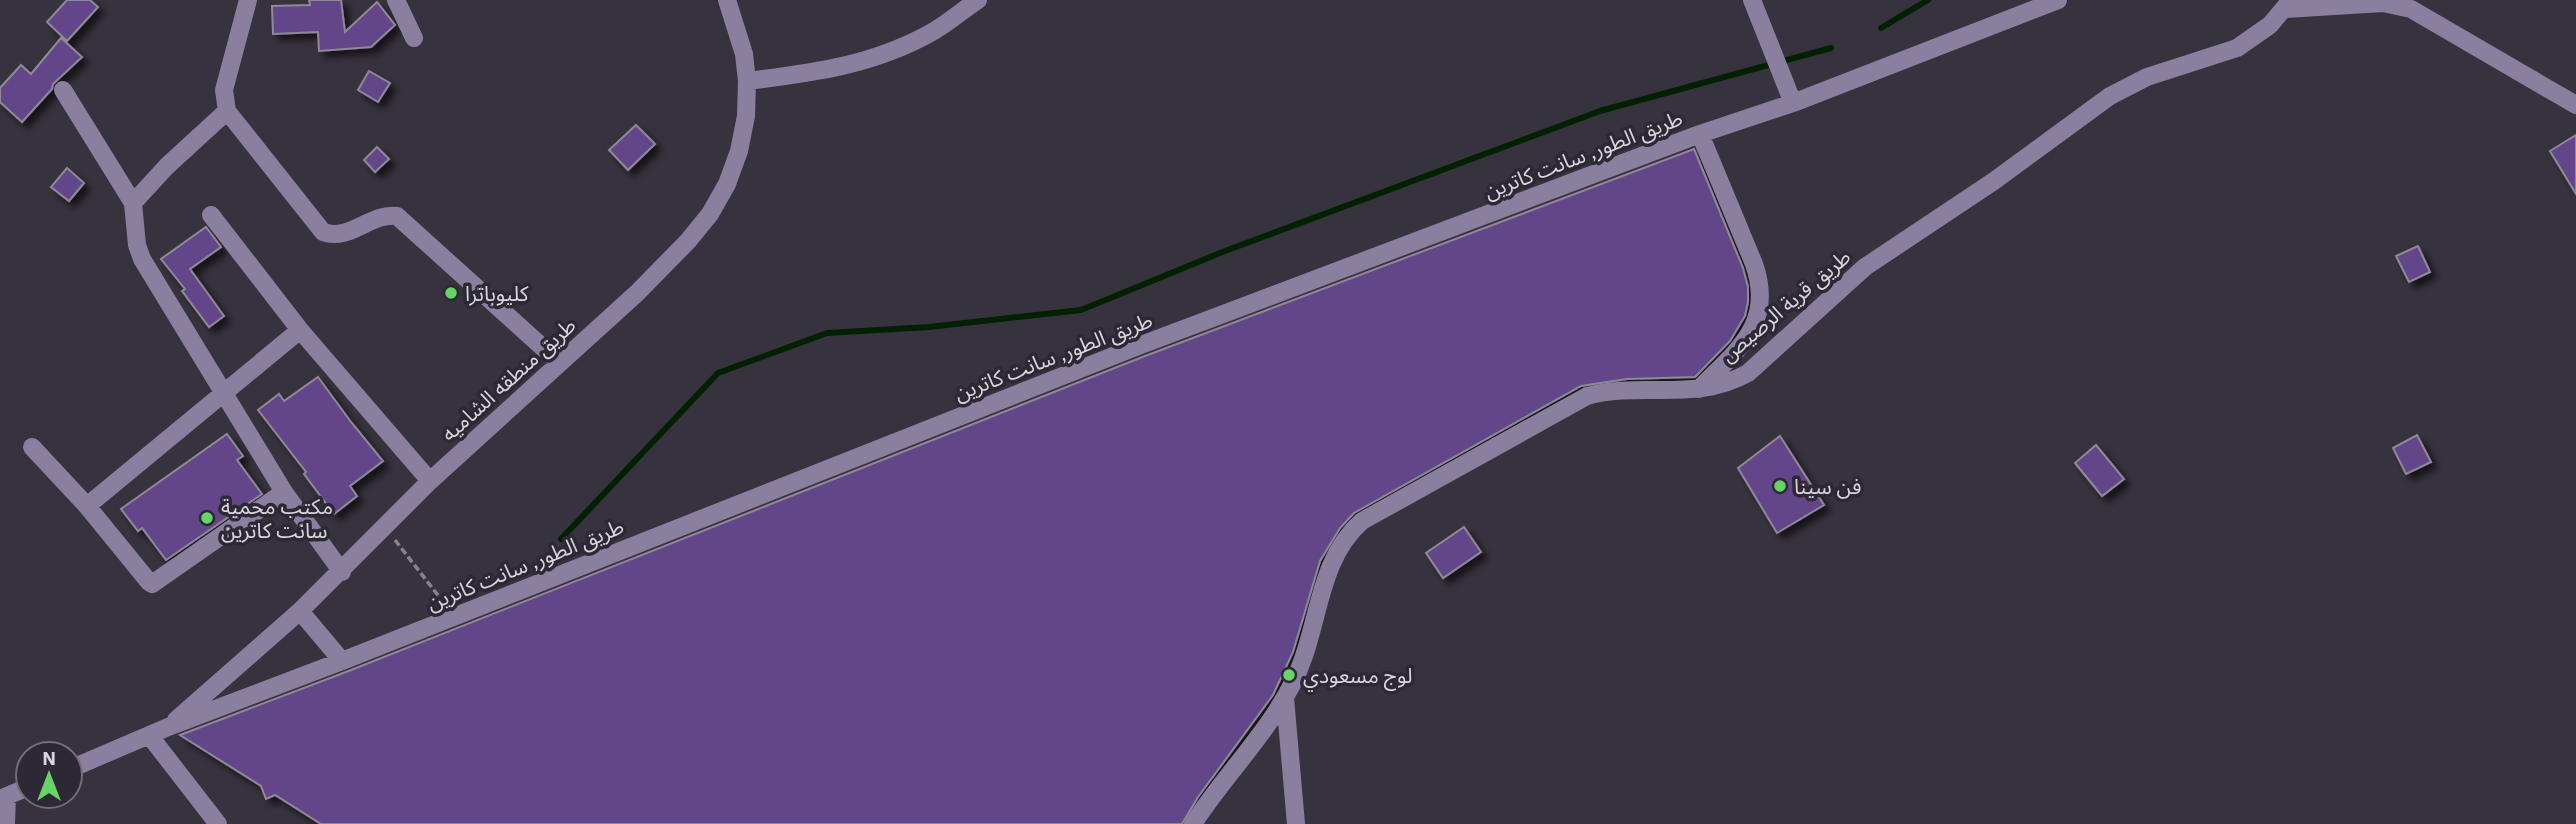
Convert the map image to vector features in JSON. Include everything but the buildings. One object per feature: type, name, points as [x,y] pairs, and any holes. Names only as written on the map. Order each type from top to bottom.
[{"type":"street","points":[[248,0],[224,90],[227,111],[323,233],[340,235],[387,215],[397,216],[560,363]]},
{"type":"street","points":[[396,0],[414,38]]},
{"type":"street","name":"طريق منطقه الشاميه","points":[[168,727],[300,611],[342,572],[430,481],[637,293],[688,241],[710,214],[727,184],[739,151],[746,116],[747,81],[744,54],[727,0]]},
{"type":"street","points":[[747,81],[814,73],[877,58],[936,30],[978,0]]},
{"type":"street","points":[[1752,0],[1793,103]]},
{"type":"street","name":"طريق الطور, سانت كاترين","points":[[84,763],[168,727],[342,662],[1141,345],[1700,134],[1793,103],[2058,0]]},
{"type":"street","points":[[2287,5],[2384,4],[2411,9],[2576,105]]},
{"type":"street","name":"طريق قرية الرصيص","points":[[1193,824],[1285,698],[1304,656],[1335,554],[1349,532],[1362,521],[1587,396],[1615,391],[1716,387],[1748,373],[1865,267],[1994,181],[2110,96],[2147,77],[2237,48],[2270,25],[2287,5]]},
{"type":"street","points":[[63,90],[133,203],[137,245],[142,259],[284,492],[342,572]]},
{"type":"street","points":[[133,203],[167,166],[227,111]]},
{"type":"street","points":[[1699,389],[1745,342],[1756,320],[1761,296],[1754,264],[1700,134]]},
{"type":"street","points":[[211,215],[300,330],[430,481]]},
{"type":"street","points":[[87,506],[300,330]]},
{"type":"street","points":[[32,447],[87,506],[152,584],[284,492]]},
{"type":"street","points":[[300,611],[342,662]]},
{"type":"street","points":[[1285,698],[1296,824]]},
{"type":"street","points":[[149,736],[218,824]]},
{"type":"street","points":[[3,797],[6,824]]},
{"type":"path","points":[[385,527],[454,617]]},
{"type":"waterway","points":[[1881,28],[1928,0]]},
{"type":"waterway","points":[[561,539],[718,373],[827,333],[929,327],[1081,310],[1225,251],[1600,111],[1831,48]]},
{"type":"place","name":"كليوباترا","points":[[451,293]]},
{"type":"place","name":"فن سينا","points":[[1780,486]]},
{"type":"place","name":"مكتب محمية سانت كاترين","points":[[207,518]]},
{"type":"place","name":"لوج مسعودي","points":[[1289,675]]}]
